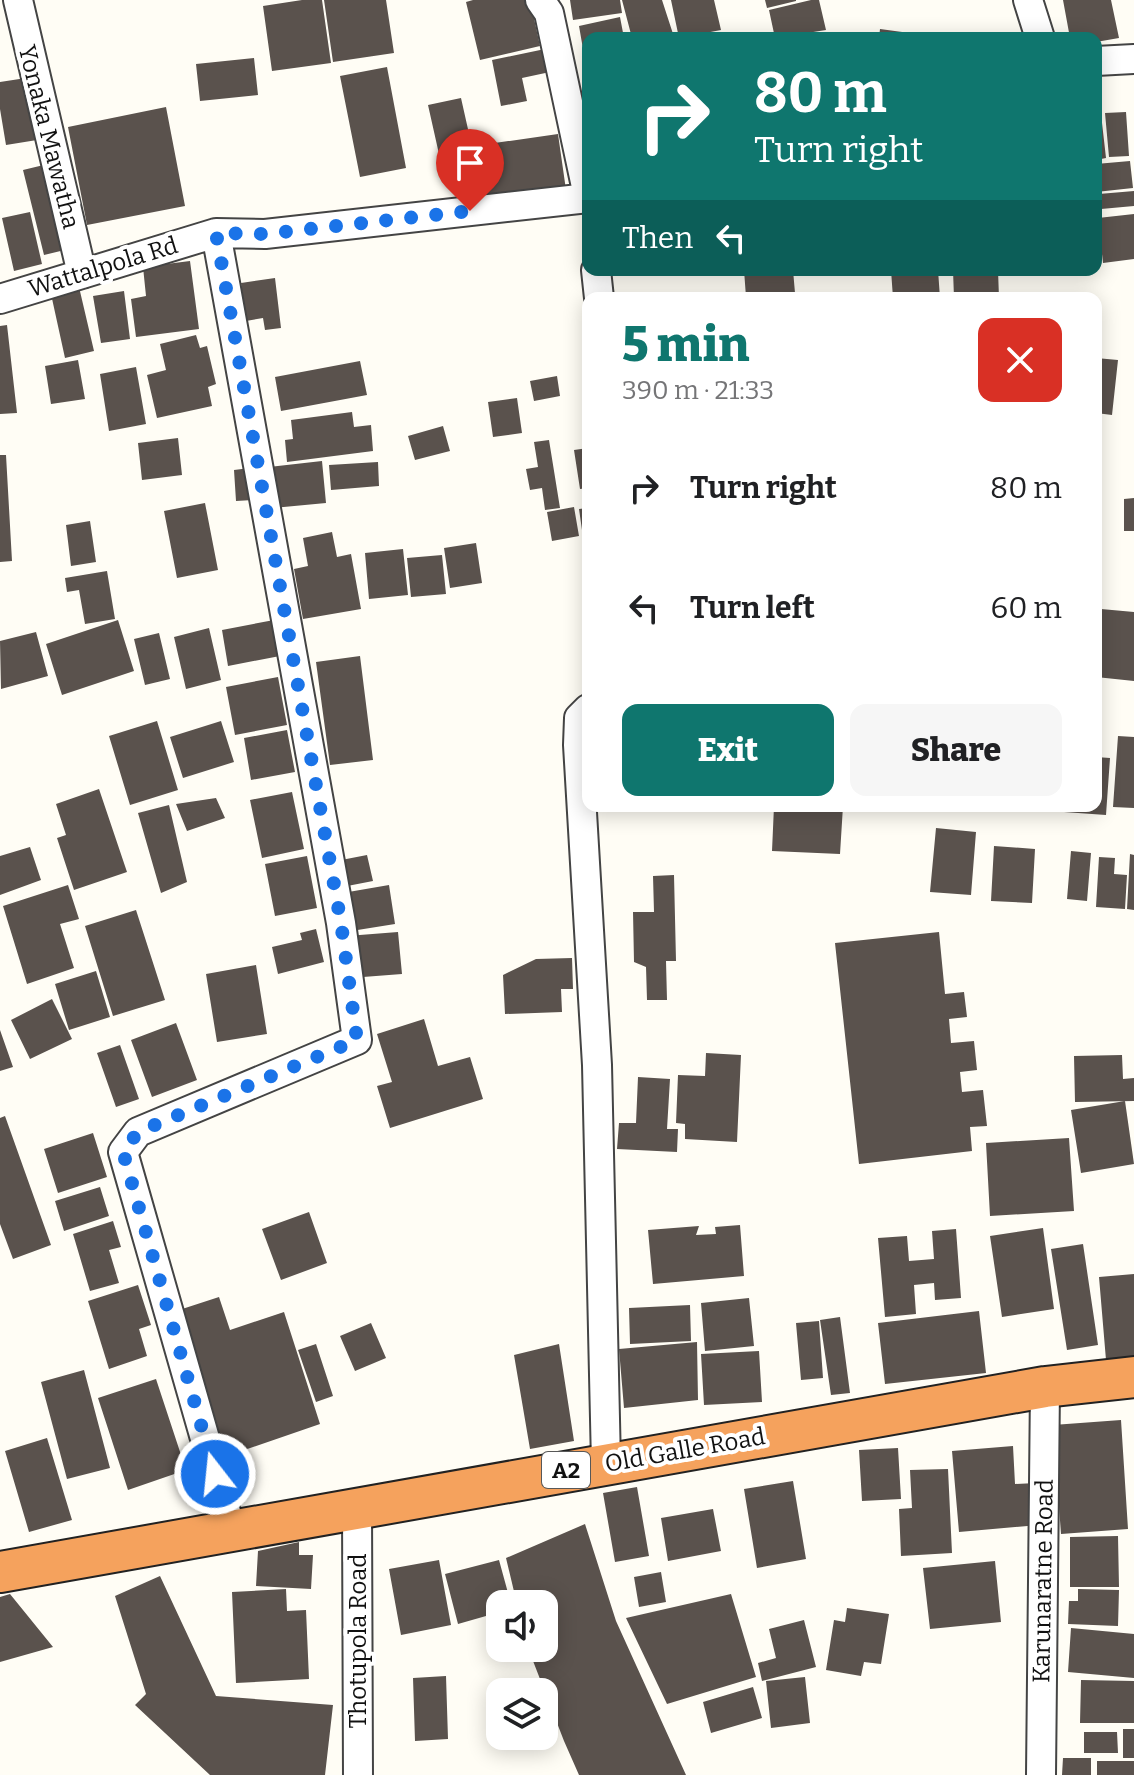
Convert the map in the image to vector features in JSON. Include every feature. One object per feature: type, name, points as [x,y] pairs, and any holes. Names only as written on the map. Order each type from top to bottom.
[{"type":"highway","name":"Old Galle Road","points":[[0,1572],[1045,1387],[1134,1377]]},
{"type":"street","name":"Yonaka Mawatha","points":[[18,0],[82,274]]},
{"type":"street","points":[[540,0],[549,13],[582,169]]},
{"type":"street","points":[[1028,0],[1038,32]]},
{"type":"street","points":[[1102,61],[1134,59]]},
{"type":"street","name":"Wattalpola Rd","points":[[0,299],[216,233],[265,234],[582,198]]},
{"type":"street","points":[[216,233],[341,923],[357,1040],[138,1132],[123,1152],[232,1533]]},
{"type":"street","points":[[582,715],[579,718],[578,745],[597,1065],[606,1463]]},
{"type":"street","name":"Karunaratne Road","points":[[1041,1775],[1045,1387]]},
{"type":"street","name":"Thotupola Road","points":[[357,1507],[358,1775]]},
{"type":"building","points":[[322,0],[331,63],[272,71],[263,6]]},
{"type":"building","points":[[324,0],[386,0],[394,53],[333,62]]},
{"type":"building","points":[[530,0],[540,46],[480,60],[466,2]]},
{"type":"building","points":[[570,0],[620,0],[622,13],[573,20]]},
{"type":"building","points":[[622,0],[662,0],[672,32],[630,32]]},
{"type":"building","points":[[671,0],[714,0],[721,30],[678,32]]},
{"type":"building","points":[[765,0],[796,0],[796,1],[767,8]]},
{"type":"building","points":[[819,0],[826,30],[774,32],[769,10]]},
{"type":"building","points":[[1063,0],[1111,0],[1119,38],[1102,41],[1102,32],[1069,32]]},
{"type":"building","points":[[620,17],[623,32],[582,32],[582,43],[579,26]]},
{"type":"building","points":[[545,49],[550,72],[522,78],[527,101],[501,106],[492,60]]},
{"type":"building","points":[[254,58],[258,95],[200,101],[196,64]]},
{"type":"building","points":[[387,67],[406,168],[360,177],[340,76]]},
{"type":"building","points":[[26,78],[37,140],[6,145],[0,109],[0,82]]},
{"type":"building","points":[[461,98],[474,156],[441,163],[428,105]]},
{"type":"building","points":[[166,107],[185,206],[87,225],[68,127]]},
{"type":"building","points":[[1126,112],[1129,156],[1109,157],[1105,113]]},
{"type":"building","points":[[1102,123],[1106,158],[1102,159]]},
{"type":"building","points":[[558,134],[566,190],[488,201],[481,145]]},
{"type":"building","points":[[1130,161],[1133,188],[1102,191],[1102,163]]},
{"type":"building","points":[[52,163],[73,248],[44,255],[23,170]]},
{"type":"building","points":[[1134,191],[1134,206],[1102,209],[1102,194]]},
{"type":"building","points":[[30,212],[42,264],[14,271],[2,218]]},
{"type":"building","points":[[1134,214],[1134,259],[1103,263],[1102,218]]},
{"type":"building","points":[[190,261],[199,329],[136,337],[131,299],[146,296],[143,267]]},
{"type":"building","points":[[744,276],[794,276],[795,292],[746,292]]},
{"type":"building","points":[[891,276],[938,276],[940,292],[893,292]]},
{"type":"building","points":[[953,276],[998,276],[999,292],[954,292]]},
{"type":"building","points":[[275,278],[281,328],[265,330],[263,318],[246,321],[241,283]]},
{"type":"building","points":[[79,287],[94,351],[65,358],[51,294]]},
{"type":"building","points":[[124,291],[130,339],[101,343],[93,296]]},
{"type":"building","points":[[7,325],[17,413],[0,414],[0,326]]},
{"type":"building","points":[[196,335],[200,348],[207,346],[216,384],[208,387],[212,406],[157,418],[147,375],[166,370],[160,344]]},
{"type":"building","points":[[1102,359],[1118,360],[1112,415],[1102,414]]},
{"type":"building","points":[[78,360],[85,399],[51,404],[45,366]]},
{"type":"building","points":[[360,361],[367,395],[281,411],[275,377]]},
{"type":"building","points":[[136,367],[146,424],[109,431],[100,374]]},
{"type":"building","points":[[557,376],[560,396],[534,401],[530,381]]},
{"type":"building","points":[[517,398],[522,433],[493,437],[488,402]]},
{"type":"building","points":[[352,412],[354,427],[371,425],[373,451],[287,462],[285,440],[293,439],[291,420]]},
{"type":"building","points":[[443,426],[450,451],[415,460],[408,436]]},
{"type":"building","points":[[178,438],[182,475],[142,480],[138,443]]},
{"type":"building","points":[[549,440],[560,508],[545,510],[542,488],[530,490],[526,469],[538,467],[534,442]]},
{"type":"building","points":[[582,449],[582,489],[580,489],[574,450]]},
{"type":"building","points":[[0,455],[6,455],[12,561],[0,562]]},
{"type":"building","points":[[322,461],[326,503],[273,508],[269,467]]},
{"type":"building","points":[[378,462],[379,486],[331,490],[329,465]]},
{"type":"building","points":[[250,468],[253,500],[236,501],[234,470]]},
{"type":"building","points":[[1134,498],[1134,531],[1124,531],[1124,499]]},
{"type":"building","points":[[205,503],[218,570],[177,578],[164,511]]},
{"type":"building","points":[[574,507],[579,536],[552,541],[547,512]]},
{"type":"building","points":[[90,521],[96,562],[71,566],[66,525]]},
{"type":"building","points":[[332,532],[337,557],[351,554],[361,609],[303,619],[294,569],[308,566],[303,538]]},
{"type":"building","points":[[476,543],[482,583],[450,588],[444,548]]},
{"type":"building","points":[[403,549],[408,595],[369,599],[365,553]]},
{"type":"building","points":[[442,555],[446,594],[411,597],[407,558]]},
{"type":"building","points":[[107,571],[115,619],[85,624],[79,590],[67,592],[65,578]]},
{"type":"building","points":[[1102,609],[1134,612],[1134,681],[1102,678]]},
{"type":"building","points":[[118,620],[134,671],[62,695],[46,644]]},
{"type":"building","points":[[274,620],[280,656],[228,666],[222,630]]},
{"type":"building","points":[[209,628],[221,680],[186,689],[174,637]]},
{"type":"building","points":[[36,632],[48,676],[1,689],[0,641]]},
{"type":"building","points":[[159,633],[170,679],[145,685],[134,639]]},
{"type":"building","points":[[360,656],[373,760],[330,765],[316,662]]},
{"type":"building","points":[[278,677],[287,725],[235,735],[226,687]]},
{"type":"building","points":[[157,721],[178,790],[130,805],[109,736]]},
{"type":"building","points":[[221,721],[234,762],[183,778],[170,737]]},
{"type":"building","points":[[287,730],[295,772],[251,780],[244,738]]},
{"type":"building","points":[[1118,736],[1134,737],[1134,808],[1113,807]]},
{"type":"building","points":[[1102,757],[1110,758],[1106,815],[1064,812],[1102,812]]},
{"type":"building","points":[[99,789],[127,872],[74,890],[57,838],[66,835],[56,804]]},
{"type":"building","points":[[292,792],[304,849],[262,858],[250,800]]},
{"type":"building","points":[[216,798],[225,818],[187,831],[176,804]]},
{"type":"building","points":[[169,805],[187,882],[161,893],[138,813]]},
{"type":"building","points":[[774,812],[843,812],[840,854],[772,851]]},
{"type":"building","points":[[936,828],[976,832],[971,895],[930,892]]},
{"type":"building","points":[[994,846],[1035,849],[1032,903],[991,901]]},
{"type":"building","points":[[30,847],[41,880],[0,895],[0,856]]},
{"type":"building","points":[[1071,851],[1091,853],[1087,901],[1067,899]]},
{"type":"building","points":[[1130,854],[1134,855],[1134,910],[1127,909]]},
{"type":"building","points":[[367,855],[373,881],[337,888],[331,862]]},
{"type":"building","points":[[307,856],[317,908],[275,916],[265,864]]},
{"type":"building","points":[[1099,857],[1115,858],[1114,874],[1127,875],[1125,909],[1096,907]]},
{"type":"building","points":[[674,875],[676,961],[666,961],[667,1000],[647,1000],[646,967],[634,962],[633,912],[654,912],[653,876]]},
{"type":"building","points":[[68,885],[79,919],[60,924],[74,968],[27,984],[3,906]]},
{"type":"building","points":[[389,885],[395,924],[345,932],[331,895]]},
{"type":"building","points":[[136,910],[165,1000],[113,1016],[85,926]]},
{"type":"building","points":[[316,929],[324,962],[278,974],[272,947],[302,940],[300,933]]},
{"type":"building","points":[[398,932],[402,974],[350,978],[347,936]]},
{"type":"building","points":[[939,932],[945,994],[964,992],[967,1017],[949,1019],[951,1043],[974,1041],[977,1070],[960,1072],[962,1092],[983,1090],[987,1126],[970,1127],[972,1151],[859,1164],[835,943]]},
{"type":"building","points":[[572,958],[573,989],[561,989],[562,1012],[505,1014],[503,975],[536,959]]},
{"type":"building","points":[[256,965],[267,1034],[217,1042],[206,974]]},
{"type":"building","points":[[96,971],[110,1017],[69,1030],[55,984]]},
{"type":"building","points":[[52,999],[72,1039],[30,1059],[11,1020]]},
{"type":"building","points":[[424,1019],[438,1066],[470,1057],[483,1099],[390,1128],[377,1086],[392,1082],[377,1034]]},
{"type":"building","points":[[176,1023],[197,1080],[152,1097],[131,1040]]},
{"type":"building","points":[[0,1030],[13,1067],[0,1071]]},
{"type":"building","points":[[120,1045],[139,1099],[116,1107],[97,1053]]},
{"type":"building","points":[[706,1053],[741,1055],[737,1142],[685,1139],[685,1124],[676,1123],[678,1075],[705,1076]]},
{"type":"building","points":[[1122,1055],[1123,1079],[1134,1078],[1134,1101],[1075,1102],[1074,1056]]},
{"type":"building","points":[[638,1077],[670,1079],[667,1129],[678,1129],[677,1152],[617,1149],[619,1123],[636,1123]]},
{"type":"building","points":[[1125,1101],[1134,1164],[1081,1173],[1071,1110]]},
{"type":"building","points":[[5,1116],[51,1245],[13,1259],[0,1224],[0,1118]]},
{"type":"building","points":[[93,1133],[107,1177],[58,1193],[44,1149]]},
{"type":"building","points":[[1069,1138],[1074,1211],[990,1216],[986,1143]]},
{"type":"building","points":[[100,1187],[109,1216],[64,1231],[55,1201]]},
{"type":"building","points":[[309,1212],[327,1263],[281,1280],[262,1229]]},
{"type":"building","points":[[113,1221],[121,1247],[109,1250],[119,1283],[90,1291],[73,1234]]},
{"type":"building","points":[[740,1225],[744,1276],[653,1284],[648,1230],[699,1226],[696,1235],[716,1234],[715,1227]]},
{"type":"building","points":[[1043,1228],[1054,1309],[1002,1317],[990,1236]]},
{"type":"building","points":[[956,1229],[961,1298],[935,1300],[934,1283],[914,1285],[916,1314],[885,1317],[878,1238],[907,1236],[909,1261],[934,1259],[932,1231]]},
{"type":"building","points":[[1083,1244],[1098,1345],[1067,1350],[1051,1249]]},
{"type":"building","points":[[1134,1274],[1134,1357],[1106,1360],[1099,1277]]},
{"type":"building","points":[[138,1285],[151,1325],[139,1329],[147,1356],[109,1369],[88,1301]]},
{"type":"building","points":[[219,1297],[230,1330],[284,1312],[320,1424],[224,1457],[176,1311]]},
{"type":"building","points":[[749,1298],[754,1346],[705,1351],[701,1303]]},
{"type":"building","points":[[690,1305],[691,1341],[630,1344],[629,1308]]},
{"type":"building","points":[[979,1311],[986,1373],[885,1384],[878,1323]]},
{"type":"building","points":[[840,1317],[850,1393],[831,1395],[820,1320]]},
{"type":"building","points":[[819,1321],[823,1378],[801,1380],[796,1323]]},
{"type":"building","points":[[371,1323],[386,1358],[355,1371],[340,1336]]},
{"type":"building","points":[[697,1342],[698,1400],[624,1408],[619,1349]]},
{"type":"building","points":[[316,1344],[333,1396],[316,1402],[298,1350]]},
{"type":"building","points":[[559,1344],[574,1441],[530,1449],[514,1355]]},
{"type":"building","points":[[759,1351],[762,1402],[704,1405],[701,1354]]},
{"type":"building","points":[[84,1370],[110,1468],[67,1479],[41,1382]]},
{"type":"building","points":[[156,1379],[186,1470],[128,1490],[98,1398]]},
{"type":"building","points":[[1121,1420],[1128,1529],[1061,1534],[1053,1425]]},
{"type":"building","points":[[47,1438],[72,1520],[29,1532],[5,1451]]},
{"type":"building","points":[[1013,1446],[1015,1484],[1036,1483],[1039,1525],[959,1532],[952,1451]]},
{"type":"building","points":[[898,1448],[901,1499],[862,1501],[859,1450]]},
{"type":"building","points":[[948,1469],[952,1553],[901,1556],[899,1509],[912,1508],[910,1470]]},
{"type":"building","points":[[793,1481],[806,1559],[757,1568],[744,1489]]},
{"type":"building","points":[[637,1487],[649,1556],[615,1562],[603,1493]]},
{"type":"building","points":[[713,1509],[721,1551],[668,1561],[661,1518]]},
{"type":"building","points":[[585,1524],[616,1621],[686,1775],[579,1775],[558,1726],[558,1678],[540,1678],[533,1662],[558,1662],[558,1590],[514,1590],[506,1558]]},
{"type":"building","points":[[1118,1536],[1119,1587],[1070,1587],[1070,1537]]},
{"type":"building","points":[[299,1542],[299,1555],[313,1555],[311,1589],[256,1586],[258,1551]]},
{"type":"building","points":[[439,1560],[451,1625],[401,1635],[389,1569]]},
{"type":"building","points":[[499,1560],[507,1590],[486,1590],[486,1616],[458,1624],[445,1574]]},
{"type":"building","points":[[995,1561],[1001,1622],[930,1629],[923,1568]]},
{"type":"building","points":[[661,1572],[666,1602],[639,1607],[634,1577]]},
{"type":"building","points":[[160,1576],[216,1696],[333,1705],[325,1775],[210,1775],[135,1705],[146,1694],[115,1596]]},
{"type":"building","points":[[286,1589],[287,1611],[306,1610],[309,1679],[236,1683],[232,1592]]},
{"type":"building","points":[[1078,1589],[1119,1590],[1118,1626],[1068,1624],[1069,1601],[1078,1601]]},
{"type":"building","points":[[10,1594],[53,1647],[0,1662],[0,1597]]},
{"type":"building","points":[[731,1594],[756,1677],[667,1704],[626,1618]]},
{"type":"building","points":[[847,1608],[889,1614],[881,1664],[864,1662],[861,1676],[826,1670],[834,1620],[845,1622]]},
{"type":"building","points":[[804,1620],[816,1667],[762,1681],[758,1663],[776,1658],[769,1629]]},
{"type":"building","points":[[1071,1628],[1134,1634],[1134,1678],[1068,1672]]},
{"type":"building","points":[[446,1676],[448,1739],[415,1741],[413,1678]]},
{"type":"building","points":[[805,1677],[810,1723],[771,1728],[766,1681]]},
{"type":"building","points":[[1081,1680],[1134,1681],[1134,1723],[1080,1723]]},
{"type":"building","points":[[753,1687],[762,1718],[711,1733],[703,1702]]},
{"type":"building","points":[[1123,1729],[1134,1729],[1134,1758],[1123,1758]]},
{"type":"building","points":[[1084,1732],[1117,1732],[1118,1753],[1084,1753]]},
{"type":"building","points":[[1063,1758],[1091,1758],[1091,1775],[1062,1775]]},
{"type":"building","points":[[1097,1761],[1134,1761],[1134,1775],[1097,1775]]},
{"type":"route","points":[[215,1474],[123,1152],[138,1132],[357,1040],[341,923],[216,233],[265,234],[470,211]]}]
